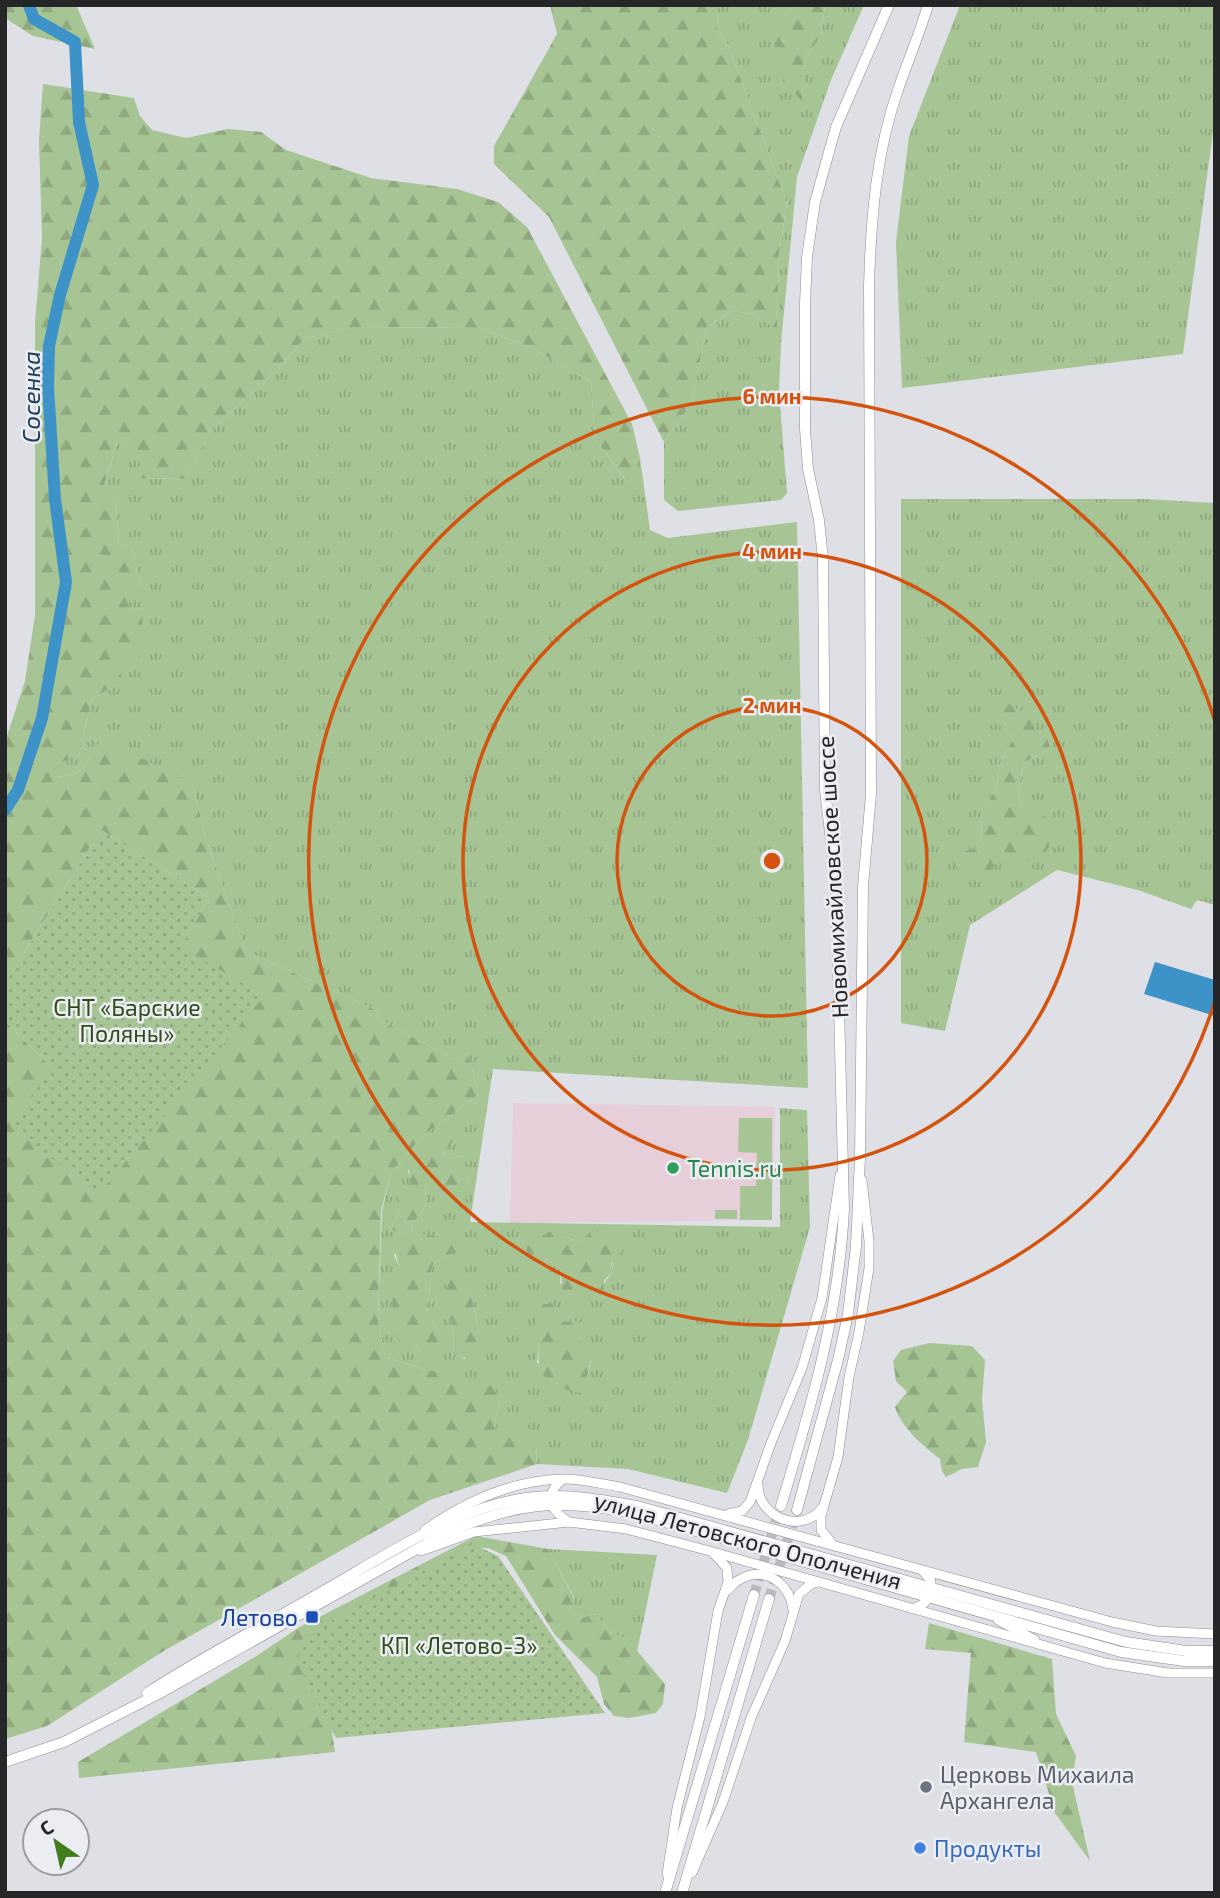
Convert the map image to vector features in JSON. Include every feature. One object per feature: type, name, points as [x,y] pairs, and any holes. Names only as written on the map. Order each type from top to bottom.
[{"type":"main road","name":"Новомихайловское шоссе","points":[[780,1506],[834,1310],[842,1245],[843,1156],[836,886],[825,790],[823,559],[819,520],[807,469],[805,416],[807,257],[815,202],[836,127],[889,5]]},
{"type":"main road","name":"Новомихайловское шоссе","points":[[797,1510],[838,1360],[848,1314],[856,1246],[863,873],[871,794],[871,226],[877,172],[887,127],[928,5]]},
{"type":"main road","name":"улица Летовского Ополчения","points":[[5,1762],[64,1742],[162,1692],[398,1554],[474,1520],[552,1499],[582,1496],[637,1506],[931,1593],[1126,1642],[1186,1651],[1215,1651]]},
{"type":"main road","name":"улица Летовского Ополчения","points":[[931,1593],[985,1613],[1121,1652],[1184,1661],[1215,1661]]},
{"type":"main road","points":[[665,1893],[754,1595]]},
{"type":"main road","points":[[682,1893],[769,1599]]},
{"type":"street","points":[[720,1514],[736,1513],[746,1507],[802,1368],[819,1311],[843,1156]]},
{"type":"street","points":[[835,1545],[821,1530],[821,1516],[838,1457],[869,1268],[869,1241],[859,1158]]},
{"type":"street","points":[[564,1479],[555,1485],[552,1499],[555,1514],[569,1522]]},
{"type":"street","points":[[398,1554],[442,1518],[472,1501],[518,1485],[564,1479],[620,1487],[1112,1622],[1156,1631],[1215,1634]]},
{"type":"street","points":[[758,1480],[758,1493],[766,1510],[785,1520],[804,1521],[825,1505]]},
{"type":"street","points":[[398,1554],[474,1532],[569,1522],[626,1530],[820,1582],[1053,1650],[1136,1668],[1215,1674]]},
{"type":"street","points":[[665,1893],[677,1808],[700,1717],[714,1633],[729,1574],[717,1556],[706,1550]]},
{"type":"street","points":[[912,1609],[923,1604],[931,1593],[931,1581],[923,1571]]},
{"type":"street","points":[[724,1595],[740,1578],[756,1574],[765,1576],[782,1584],[792,1600],[793,1612]]},
{"type":"street","points":[[682,1893],[723,1802],[751,1718],[785,1641],[802,1591],[811,1584],[820,1582]]},
{"type":"street","points":[[985,1613],[1053,1650]]},
{"type":"shaded area","points":[[513,1103],[775,1107],[772,1220],[510,1223]]},
{"type":"green space","points":[[5,5],[76,5],[95,49],[33,36],[5,18]]},
{"type":"green space","points":[[550,5],[718,5],[717,30],[728,45],[787,203],[779,254],[777,330],[753,314],[732,311],[706,328],[692,403],[664,442],[549,217],[494,164],[494,146],[557,34]]},
{"type":"green space","points":[[718,5],[796,5],[783,16],[802,100],[805,58],[821,36],[825,5],[864,5],[831,80],[797,177],[779,391],[787,493],[781,500],[678,511],[664,500],[664,442],[692,403],[706,328],[732,311],[753,314],[777,329],[779,254],[787,203],[728,45],[717,30]]},
{"type":"green space","points":[[796,5],[825,5],[821,36],[805,58],[802,101],[783,81],[774,42],[783,16]]},
{"type":"green space","points":[[960,5],[1215,5],[1215,117],[1183,354],[902,388],[896,242],[909,136]]},
{"type":"green space","points":[[43,84],[134,98],[140,116],[152,130],[186,138],[228,129],[261,132],[286,150],[371,178],[457,189],[498,202],[527,227],[632,424],[640,458],[628,483],[595,439],[591,382],[530,347],[479,328],[355,327],[306,338],[265,381],[210,431],[186,479],[136,478],[143,453],[117,442],[104,486],[116,503],[119,544],[132,549],[140,584],[127,596],[130,612],[143,608],[140,657],[121,666],[122,683],[92,698],[79,755],[52,766],[53,777],[71,775],[81,770],[96,744],[135,755],[192,783],[207,842],[246,951],[378,1011],[377,1018],[454,1059],[468,1054],[479,1094],[424,1135],[391,1172],[381,1211],[378,1321],[385,1357],[426,1370],[491,1381],[499,1403],[494,1427],[526,1430],[536,1443],[537,1464],[430,1500],[162,1652],[47,1726],[5,1739],[5,1021],[50,1066],[180,947],[209,898],[101,830],[5,983],[5,742],[25,681],[35,615],[35,323],[42,238],[39,140]]},
{"type":"green space","points":[[355,327],[479,328],[530,347],[591,382],[595,439],[627,482],[640,458],[650,530],[668,538],[797,522],[808,1088],[493,1069],[470,1222],[780,1227],[780,1108],[807,1110],[810,1227],[748,1440],[727,1493],[628,1469],[537,1464],[536,1443],[494,1428],[499,1403],[426,1370],[385,1357],[378,1321],[382,1211],[391,1172],[424,1135],[479,1094],[468,1054],[454,1059],[377,1018],[378,1011],[246,951],[207,842],[192,783],[96,745],[81,770],[70,775],[53,777],[51,766],[79,755],[92,698],[122,683],[121,666],[143,608],[130,612],[126,596],[140,584],[132,549],[119,544],[116,503],[104,487],[117,442],[144,453],[136,478],[186,479],[210,431],[265,381],[306,338]],"holes":[[[458,1134],[442,1154],[449,1158],[461,1156],[471,1186],[454,1198],[442,1182],[435,1180],[425,1190],[427,1203],[412,1225],[411,1232],[437,1238],[455,1253],[439,1259],[432,1267],[427,1314],[441,1335],[437,1349],[422,1353],[413,1343],[402,1273],[394,1255],[404,1241],[404,1234],[391,1230],[399,1210],[402,1185],[407,1189],[411,1183],[408,1171]],[[565,1237],[578,1241],[608,1237],[613,1270],[596,1297],[576,1290],[569,1291],[560,1283],[561,1270],[528,1246],[540,1240]],[[462,1282],[467,1288],[482,1336],[465,1359],[453,1351],[451,1312],[440,1304],[440,1297],[448,1286]],[[561,1321],[581,1322],[579,1339],[591,1361],[587,1378],[537,1363],[539,1340],[545,1329]]]},
{"type":"green space","points":[[901,499],[1145,499],[1215,503],[1215,905],[1197,900],[1191,909],[1141,891],[1057,870],[970,925],[945,1031],[901,1023]],"holes":[[[1005,728],[1035,729],[1047,736],[1050,749],[1024,762],[1018,791],[1022,805],[1015,853],[1002,858],[950,857],[974,848],[981,838],[982,810],[997,788],[1000,763],[1013,739]]]},
{"type":"green space","points":[[1007,703],[1030,716],[1035,729],[1047,736],[1050,749],[1024,762],[1018,791],[1022,805],[1054,821],[1049,847],[1041,858],[1027,861],[1015,854],[1002,858],[983,878],[956,868],[950,856],[974,848],[981,838],[982,810],[997,788],[1000,763],[1013,739],[1005,728],[992,723],[996,709]]},
{"type":"green space","name":"СНТ «Барские Поляны»","points":[[101,830],[209,898],[180,947],[264,996],[99,1194],[11,1128],[50,1066],[5,1021],[5,983]]},
{"type":"green space","points":[[739,1118],[772,1118],[772,1220],[740,1220],[740,1186],[756,1186],[757,1153],[738,1152]]},
{"type":"green space","points":[[453,1131],[459,1134],[442,1154],[449,1158],[461,1156],[465,1161],[465,1174],[471,1186],[467,1198],[461,1201],[444,1189],[442,1182],[435,1181],[425,1190],[427,1203],[412,1225],[411,1231],[437,1237],[443,1234],[457,1247],[455,1253],[439,1259],[432,1267],[427,1314],[441,1335],[438,1354],[435,1356],[422,1353],[413,1343],[399,1342],[393,1330],[392,1287],[403,1280],[394,1248],[404,1241],[404,1234],[391,1230],[399,1210],[396,1197],[402,1185],[407,1189],[410,1183],[409,1173],[415,1156],[428,1144]]},
{"type":"green space","points":[[715,1210],[737,1210],[737,1219],[715,1219]]},
{"type":"green space","points":[[556,1229],[565,1237],[579,1241],[593,1231],[606,1231],[612,1243],[618,1245],[619,1252],[611,1263],[613,1270],[604,1281],[603,1295],[596,1297],[562,1289],[561,1270],[546,1259],[538,1260],[527,1252],[527,1246]]},
{"type":"green space","points":[[453,1265],[471,1295],[482,1336],[479,1355],[472,1358],[459,1356],[453,1351],[451,1313],[440,1304],[440,1297],[448,1286],[447,1267]]},
{"type":"green space","points":[[553,1303],[561,1321],[581,1322],[585,1327],[580,1339],[586,1350],[592,1353],[587,1378],[591,1383],[581,1393],[555,1387],[545,1377],[540,1366],[539,1340],[545,1329],[535,1324],[537,1310],[541,1305]]},
{"type":"green space","points":[[929,1343],[972,1346],[985,1360],[982,1399],[986,1442],[978,1467],[962,1469],[946,1477],[940,1459],[908,1429],[895,1407],[907,1392],[896,1381],[893,1361],[901,1350]]},
{"type":"green space","points":[[476,1536],[548,1549],[575,1600],[569,1609],[581,1618],[595,1614],[610,1632],[627,1639],[665,1684],[663,1704],[656,1713],[629,1718],[614,1716],[604,1704],[597,1677],[555,1635],[506,1556],[488,1548],[467,1547],[330,1719],[335,1752],[79,1778],[78,1762],[258,1655],[298,1628]]},
{"type":"green space","name":"КП «Летово-3»","points":[[473,1544],[498,1556],[605,1713],[336,1738],[296,1659],[305,1635]]},
{"type":"green space","points":[[548,1549],[657,1555],[637,1652],[627,1639],[610,1632],[595,1614],[581,1618],[569,1609],[575,1599]]},
{"type":"green space","points":[[929,1623],[1052,1659],[1056,1714],[1076,1756],[1072,1782],[1090,1861],[1055,1813],[1036,1752],[964,1742],[971,1653],[925,1649]]},
{"type":"water","points":[[1155,962],[1215,980],[1215,1016],[1144,994]]},
{"type":"waterway","name":"Сосенка","points":[[5,810],[18,790],[42,718],[66,582],[55,499],[48,387],[49,346],[60,295],[93,185],[79,122],[75,42],[34,19],[29,5]]},
{"type":"tunnel","points":[[754,1595],[779,1510]]},
{"type":"tunnel","points":[[769,1599],[797,1510]]},
{"type":"place","name":"Tennis.ru","points":[[673,1168]]},
{"type":"place","name":"Летово","points":[[312,1617]]},
{"type":"place","name":"Церковь Михаила Архангела","points":[[926,1787]]},
{"type":"place","name":"Продукты","points":[[920,1848]]}]
